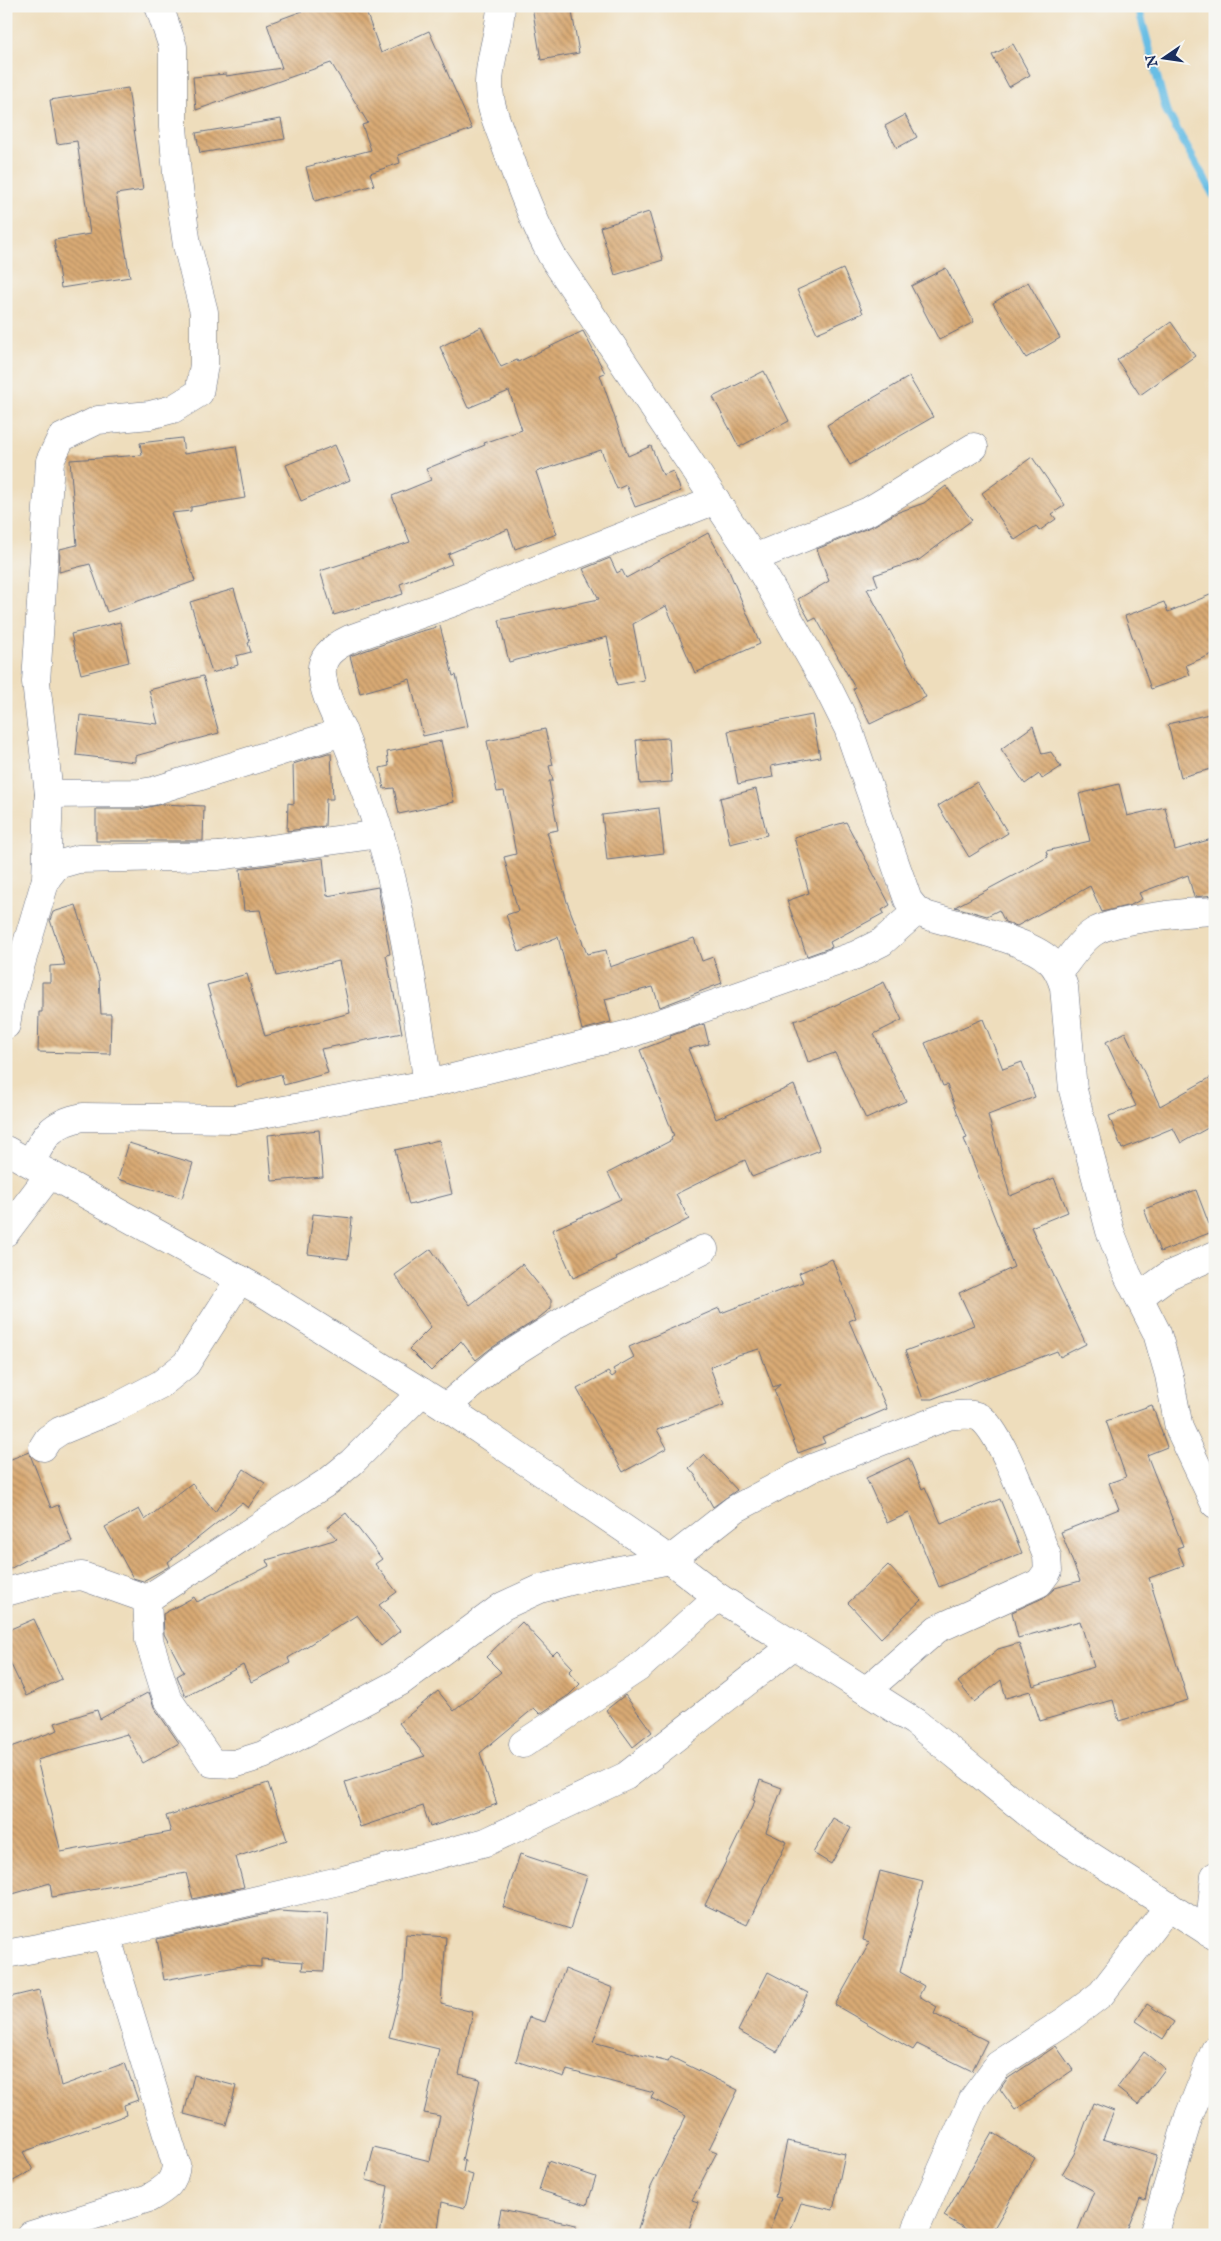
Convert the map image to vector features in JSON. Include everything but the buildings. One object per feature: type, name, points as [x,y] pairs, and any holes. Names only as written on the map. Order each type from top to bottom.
[{"type":"street","points":[[6,1025],[10,1001],[46,879],[49,794],[36,682],[50,461],[61,438],[98,420],[150,415],[173,409],[199,393],[204,365],[204,312],[187,245],[177,174],[173,127],[173,46],[160,6]]},
{"type":"street","points":[[500,6],[500,24],[489,64],[489,88],[493,109],[533,220],[552,256],[754,558],[826,684],[848,728],[908,900],[917,911],[1032,948],[1049,960],[1059,972],[1064,986],[1073,1090],[1110,1231],[1157,1333],[1169,1375],[1179,1428],[1215,1504]]},
{"type":"street","points":[[754,558],[869,511],[974,447]]},
{"type":"street","points":[[428,1084],[394,884],[360,774],[324,688],[322,672],[326,657],[334,646],[350,639],[457,601],[716,500]]},
{"type":"street","points":[[49,794],[140,793],[343,732]]},
{"type":"street","points":[[46,879],[57,865],[78,859],[219,856],[380,834]]},
{"type":"street","points":[[6,1232],[40,1168],[45,1135],[66,1120],[83,1117],[234,1119],[428,1084],[629,1034],[856,955],[882,942],[917,911]]},
{"type":"street","points":[[1059,972],[1093,932],[1105,927],[1125,922],[1215,911]]},
{"type":"street","points":[[6,1150],[240,1279],[446,1407],[670,1560],[718,1596],[914,1722],[1044,1826],[1212,1934]]},
{"type":"street","points":[[446,1407],[498,1362],[568,1318],[611,1294],[704,1249]]},
{"type":"street","points":[[1139,1297],[1169,1275],[1215,1256]]},
{"type":"street","points":[[43,1447],[48,1439],[60,1431],[111,1410],[161,1384],[186,1364],[240,1279]]},
{"type":"street","points":[[147,1599],[329,1480],[352,1462],[422,1392]]},
{"type":"street","points":[[147,1599],[149,1640],[167,1698],[212,1763],[234,1764],[263,1755],[400,1682],[503,1606],[540,1589],[594,1575],[670,1560],[735,1509],[812,1468],[948,1416],[970,1414],[982,1419],[1000,1441],[1047,1556],[1048,1571],[1039,1583],[938,1628],[866,1690]]},
{"type":"street","points":[[6,1592],[54,1578],[82,1576],[147,1599]]},
{"type":"street","points":[[523,1744],[638,1668],[718,1596]]},
{"type":"street","points":[[6,1954],[106,1935],[343,1880],[486,1842],[626,1776],[794,1645]]},
{"type":"street","points":[[1212,1934],[1215,1876]]},
{"type":"street","points":[[916,2228],[980,2088],[998,2066],[1068,2019],[1101,1994],[1169,1906]]},
{"type":"street","points":[[31,2235],[149,2198],[162,2191],[175,2176],[176,2164],[106,1935]]},
{"type":"street","points":[[1153,2235],[1189,2116],[1215,2050]]},
{"type":"waterway","points":[[1138,6],[1166,110],[1215,198]]}]
